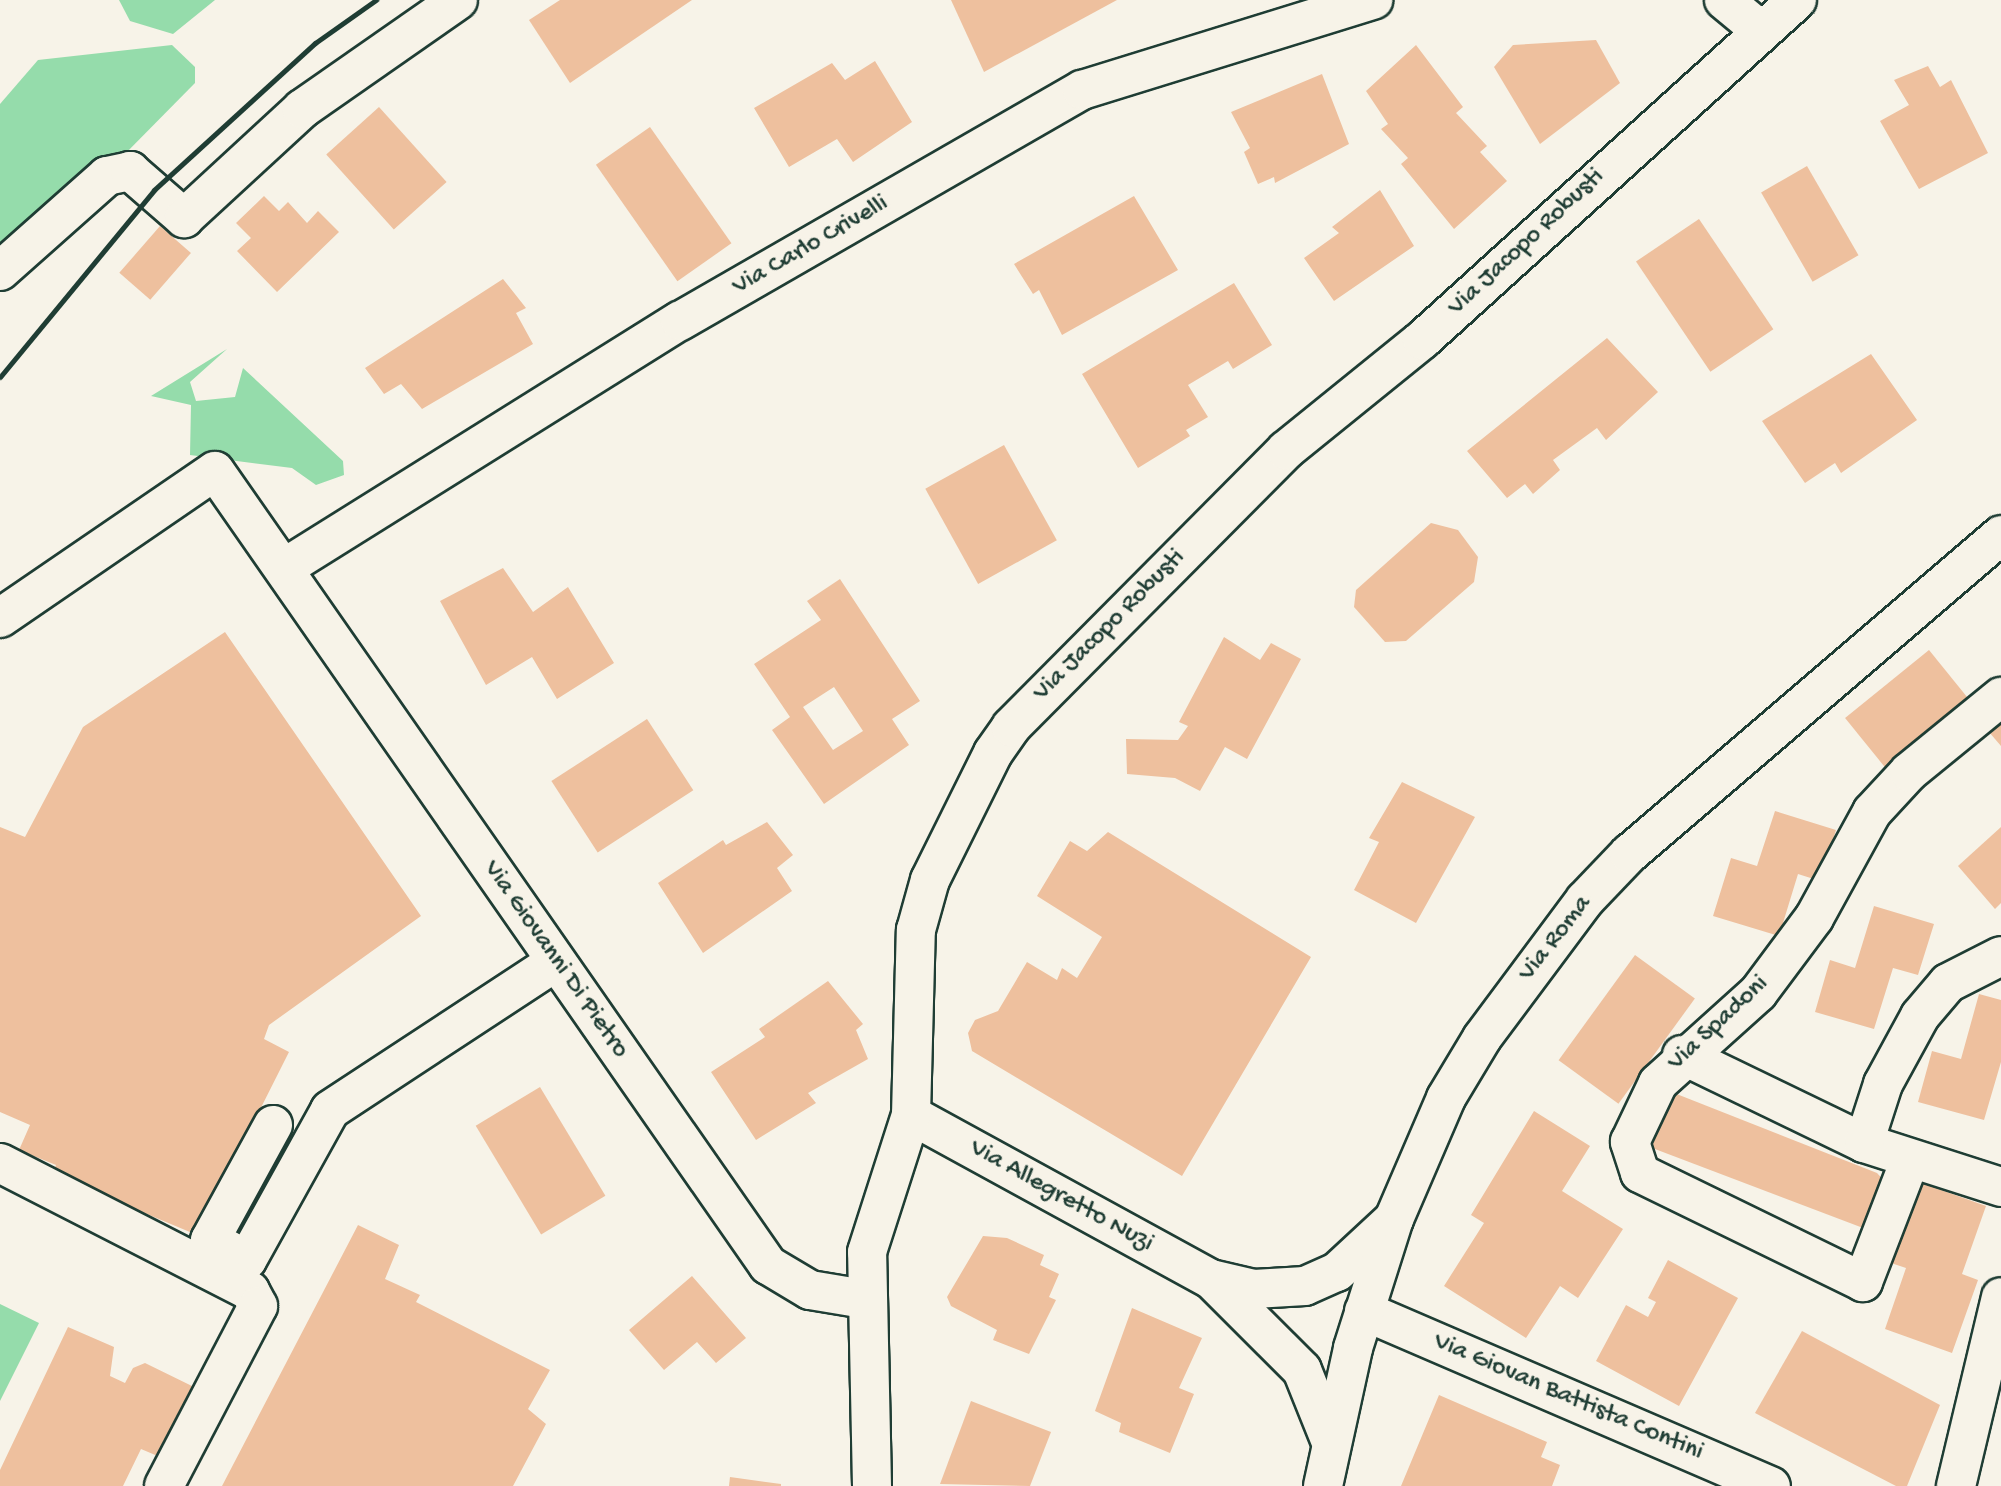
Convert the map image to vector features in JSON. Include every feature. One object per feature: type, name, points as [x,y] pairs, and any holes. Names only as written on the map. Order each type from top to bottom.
[{"type":"street","points":[[0,271],[107,176],[130,171],[184,218],[302,109],[458,0]]},
{"type":"street","name":"Via Carlo Crivelli","points":[[284,568],[680,321],[1082,90],[1373,0]]},
{"type":"street","points":[[1724,0],[1759,29]]},
{"type":"street","name":"Via Jacopo Robusti","points":[[872,1486],[864,1299],[867,1252],[912,1115],[916,930],[930,880],[965,803],[1011,727],[1286,450],[1422,340],[1759,29],[1797,0]]},
{"type":"street","name":"Via Giovanni Di Pietro","points":[[0,618],[215,471],[768,1265],[810,1290],[864,1299]]},
{"type":"street","name":"Via Roma","points":[[1323,1486],[1331,1442],[1364,1311],[1394,1219],[1446,1098],[1585,900],[1629,854],[2001,535]]},
{"type":"street","name":"Via Spadoni","points":[[1910,1160],[1863,1282],[1640,1173],[1630,1142],[1636,1117],[1682,1055],[1758,993],[1814,918],[1872,812],[1909,772],[2001,697]]},
{"type":"street","points":[[1864,1143],[1883,1084],[1920,1016],[1948,983],[2001,956]]},
{"type":"street","points":[[273,1125],[210,1240],[247,1260],[330,1110],[555,962]]},
{"type":"street","points":[[1682,1055],[1864,1143],[1910,1160],[2001,1186]]},
{"type":"street","name":"Via Allegretto Nuzi","points":[[912,1115],[1211,1279],[1254,1289],[1306,1286],[1360,1256],[1394,1219]]},
{"type":"street","points":[[0,1163],[250,1291],[258,1306],[164,1486]]},
{"type":"street","name":"Via Allegretto Nuzi","points":[[1211,1279],[1302,1370],[1331,1442]]},
{"type":"street","points":[[1956,1486],[2001,1297]]},
{"type":"street","name":"Via Giovan Battista Contini","points":[[1364,1311],[1771,1486]]},
{"type":"green space","points":[[119,0],[215,0],[173,34],[130,21]]},
{"type":"green space","points":[[172,45],[195,67],[195,83],[119,160],[0,252],[0,104],[38,60]]},
{"type":"green space","points":[[227,349],[190,382],[196,401],[235,397],[243,368],[343,461],[344,475],[316,485],[292,468],[190,455],[191,405],[151,396]]},
{"type":"green space","points":[[0,1304],[39,1323],[0,1401]]},
{"type":"building","points":[[560,0],[692,0],[570,83],[529,20]]},
{"type":"building","points":[[951,0],[1117,0],[984,72]]},
{"type":"building","points":[[1596,40],[1620,83],[1540,144],[1494,67],[1513,45]]},
{"type":"building","points":[[1416,45],[1463,107],[1456,113],[1487,146],[1480,152],[1507,181],[1454,229],[1401,164],[1408,158],[1381,129],[1388,124],[1366,91]]},
{"type":"building","points":[[875,61],[912,122],[853,162],[837,139],[789,167],[754,108],[832,63],[845,80]]},
{"type":"building","points":[[1928,66],[1940,87],[1951,80],[1988,153],[1919,189],[1880,121],[1909,105],[1894,80]]},
{"type":"building","points":[[1322,74],[1349,144],[1275,183],[1274,177],[1258,184],[1244,152],[1250,148],[1231,112]]},
{"type":"building","points":[[379,107],[447,182],[394,230],[326,155]]},
{"type":"building","points":[[650,127],[731,243],[677,281],[596,165]]},
{"type":"building","points":[[1807,166],[1858,255],[1813,282],[1761,192]]},
{"type":"building","points":[[1380,190],[1414,246],[1334,301],[1304,258],[1339,233],[1332,227]]},
{"type":"building","points":[[264,196],[279,211],[288,202],[307,223],[318,211],[339,232],[277,292],[237,251],[251,238],[236,223]]},
{"type":"building","points":[[1134,196],[1178,270],[1062,335],[1039,290],[1033,294],[1014,264]]},
{"type":"building","points":[[1699,219],[1773,329],[1710,372],[1636,261]]},
{"type":"building","points":[[160,226],[191,253],[150,300],[119,273]]},
{"type":"building","points":[[503,279],[526,308],[516,313],[533,344],[422,409],[401,384],[384,394],[365,368]]},
{"type":"building","points":[[1234,283],[1272,345],[1233,369],[1228,361],[1188,385],[1208,417],[1186,430],[1190,436],[1138,468],[1082,374]]},
{"type":"building","points":[[1607,338],[1658,392],[1606,440],[1597,428],[1553,460],[1560,470],[1533,494],[1525,484],[1507,498],[1467,451]]},
{"type":"building","points":[[1871,354],[1917,420],[1841,473],[1835,463],[1805,483],[1762,421]]},
{"type":"building","points":[[1004,445],[1057,540],[978,584],[925,489]]},
{"type":"building","points":[[1431,523],[1458,530],[1478,557],[1474,582],[1406,641],[1385,642],[1354,607],[1356,590]]},
{"type":"building","points":[[503,568],[533,612],[568,587],[614,663],[557,699],[532,657],[486,685],[440,601]]},
{"type":"building","points":[[840,579],[920,701],[892,719],[909,745],[824,804],[772,730],[790,717],[754,664],[821,620],[807,601]],"holes":[[[834,687],[863,731],[833,750],[803,707]]]},
{"type":"building","points":[[225,632],[421,916],[269,1025],[264,1039],[289,1052],[197,1235],[135,1209],[130,1219],[48,1184],[56,1165],[19,1150],[30,1125],[0,1112],[0,827],[25,837],[83,727]]},
{"type":"building","points":[[1224,637],[1260,660],[1271,643],[1301,659],[1247,759],[1225,747],[1200,791],[1175,778],[1127,774],[1126,739],[1178,740],[1188,726],[1179,722]]},
{"type":"building","points":[[1929,650],[1969,699],[1885,767],[1845,718]]},
{"type":"building","points":[[2001,710],[2001,746],[1983,725]]},
{"type":"building","points":[[647,719],[693,790],[598,852],[551,781]]},
{"type":"building","points":[[1402,782],[1475,817],[1416,923],[1354,890],[1379,842],[1369,838]]},
{"type":"building","points":[[1775,811],[1836,830],[1820,881],[1798,874],[1779,936],[1713,916],[1731,858],[1757,866]]},
{"type":"building","points":[[767,822],[793,855],[777,868],[792,891],[703,953],[658,883],[723,840],[726,845]]},
{"type":"building","points":[[2001,827],[2001,903],[1995,909],[1958,866]]},
{"type":"building","points":[[1108,832],[1311,957],[1182,1176],[972,1051],[968,1033],[975,1020],[998,1011],[1027,962],[1057,980],[1062,968],[1077,978],[1102,937],[1037,896],[1070,841],[1087,851]]},
{"type":"building","points":[[1874,906],[1934,924],[1918,975],[1893,968],[1874,1029],[1815,1012],[1830,960],[1855,968]]},
{"type":"building","points":[[1635,955],[1695,998],[1618,1104],[1559,1060]]},
{"type":"building","points":[[828,981],[863,1024],[856,1030],[868,1059],[808,1093],[816,1103],[756,1140],[711,1072],[765,1037],[759,1029]]},
{"type":"building","points":[[1979,994],[2001,1000],[2001,1062],[1984,1120],[1918,1102],[1932,1051],[1961,1059]]},
{"type":"building","points":[[540,1087],[605,1196],[541,1234],[476,1126]]},
{"type":"building","points":[[1669,1091],[1877,1173],[1888,1185],[1871,1231],[1647,1146]]},
{"type":"building","points":[[1534,1111],[1590,1146],[1562,1191],[1623,1229],[1578,1298],[1560,1286],[1526,1338],[1444,1286],[1484,1223],[1471,1215]]},
{"type":"building","points":[[1913,1180],[1986,1206],[1962,1274],[1978,1280],[1952,1353],[1885,1329],[1906,1268],[1885,1261]]},
{"type":"building","points":[[358,1225],[399,1245],[385,1279],[420,1295],[416,1302],[550,1370],[528,1409],[546,1424],[513,1486],[222,1486]]},
{"type":"building","points":[[983,1236],[1007,1238],[1044,1255],[1040,1265],[1059,1274],[1049,1297],[1056,1300],[1029,1354],[993,1340],[997,1330],[951,1306],[947,1297]]},
{"type":"building","points":[[1668,1260],[1738,1298],[1679,1406],[1596,1361],[1626,1305],[1648,1317],[1656,1302],[1648,1298]]},
{"type":"building","points":[[692,1276],[746,1338],[716,1363],[697,1342],[664,1370],[629,1330]]},
{"type":"building","points":[[1132,1308],[1202,1338],[1179,1388],[1194,1394],[1170,1453],[1119,1432],[1121,1423],[1095,1411]]},
{"type":"building","points":[[68,1327],[114,1347],[110,1376],[125,1383],[133,1368],[145,1363],[194,1387],[160,1457],[141,1449],[123,1486],[0,1486],[0,1470]]},
{"type":"building","points":[[1802,1331],[1940,1405],[1907,1486],[1896,1486],[1755,1413]]},
{"type":"building","points":[[1439,1395],[1547,1442],[1541,1457],[1560,1465],[1552,1486],[1401,1486]]},
{"type":"building","points":[[971,1401],[1051,1432],[1030,1486],[940,1484]]},
{"type":"building","points":[[730,1477],[781,1484],[781,1486],[729,1486]]},
{"type":"railway","points":[[0,377],[154,190],[315,43],[376,0]]}]
